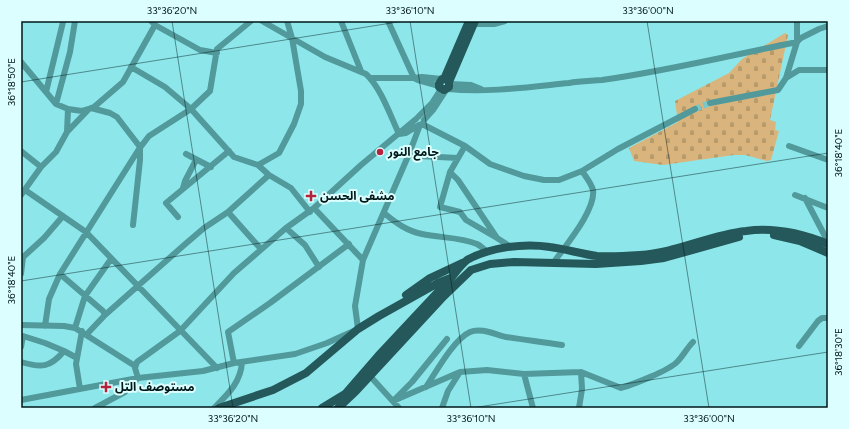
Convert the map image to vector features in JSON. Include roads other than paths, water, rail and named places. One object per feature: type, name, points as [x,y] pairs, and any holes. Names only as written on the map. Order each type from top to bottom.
[{"type":"main road","points":[[445,85],[473,22]]},
{"type":"main road","points":[[379,316],[430,278],[487,252],[511,247],[549,247],[597,256],[641,255],[664,252],[730,234],[759,229],[789,231],[828,243]]},
{"type":"main road","points":[[220,408],[273,390],[306,373],[358,329],[379,316],[438,283],[490,264],[514,262],[554,262],[596,264],[641,261],[664,258],[742,236],[759,234],[789,237],[828,253]]},
{"type":"main road","points":[[511,247],[514,262]]},
{"type":"main road","points":[[322,408],[345,394],[378,356],[467,261]]},
{"type":"main road","points":[[338,408],[370,376],[444,296],[472,270]]},
{"type":"street","points":[[56,104],[70,52],[75,21]]},
{"type":"street","points":[[45,326],[49,299],[60,274],[140,148],[149,136],[191,109],[210,91],[217,49],[251,21]]},
{"type":"street","points":[[262,21],[324,57],[361,71],[371,78],[378,89],[399,134]]},
{"type":"street","points":[[258,165],[279,153],[294,124],[301,104],[301,91],[292,38],[287,21]]},
{"type":"street","points":[[341,21],[361,71]]},
{"type":"street","points":[[388,21],[414,78]]},
{"type":"street","points":[[473,22],[494,24],[505,21]]},
{"type":"street","points":[[710,103],[778,90],[786,78],[796,42],[797,21]]},
{"type":"street","points":[[46,92],[63,22]]},
{"type":"street","points":[[21,62],[56,104],[68,109],[82,111],[94,107],[123,82],[153,23],[200,50],[217,53]]},
{"type":"street","points":[[371,78],[422,77],[445,85],[470,91],[601,80],[633,75],[796,42],[801,38],[828,26]]},
{"type":"street","points":[[131,67],[165,87],[191,109],[234,157],[258,165],[269,175],[291,188],[312,210],[349,244],[363,260]]},
{"type":"street","points":[[786,78],[799,70],[828,70]]},
{"type":"street","points":[[21,400],[138,378],[218,368],[234,363],[294,354],[327,343],[358,329],[355,306],[363,260],[409,154],[420,122],[445,85]]},
{"type":"street","points":[[90,108],[67,132],[56,152],[41,167],[23,192],[86,232],[110,259],[139,285],[180,331],[218,368]]},
{"type":"street","points":[[90,108],[110,113],[117,117],[140,148],[133,225]]},
{"type":"street","points":[[67,132],[68,109]]},
{"type":"street","points":[[420,122],[465,146],[490,164],[524,176],[544,180],[559,180],[582,171],[618,149],[695,109]]},
{"type":"street","points":[[135,366],[137,362],[180,331],[234,273],[261,249],[286,228],[312,210],[403,129],[420,122]]},
{"type":"street","points":[[465,146],[450,172],[440,207],[460,212],[466,220],[511,247]]},
{"type":"street","points":[[789,146],[828,160]]},
{"type":"street","points":[[21,151],[41,167]]},
{"type":"street","points":[[178,217],[166,202],[229,151]]},
{"type":"street","points":[[186,154],[211,167]]},
{"type":"street","points":[[409,154],[458,158]]},
{"type":"street","points":[[184,188],[185,181],[196,160]]},
{"type":"street","points":[[554,262],[586,215],[592,201],[592,188],[582,171]]},
{"type":"street","points":[[450,172],[458,180],[497,238]]},
{"type":"street","points":[[80,389],[76,364],[84,332],[193,237],[228,212],[269,175]]},
{"type":"street","points":[[795,194],[828,208]]},
{"type":"street","points":[[805,198],[828,243]]},
{"type":"street","points":[[228,212],[261,249]]},
{"type":"street","points":[[384,213],[400,226],[409,230],[422,234],[478,244],[487,252]]},
{"type":"street","points":[[21,274],[22,258],[44,238],[63,216]]},
{"type":"street","points":[[286,228],[305,245],[319,267]]},
{"type":"street","points":[[234,363],[228,332],[349,244]]},
{"type":"street","points":[[75,328],[85,296],[110,259]]},
{"type":"street","points":[[60,274],[103,311],[105,315]]},
{"type":"street","points":[[798,346],[818,321],[822,318],[828,318]]},
{"type":"street","points":[[21,325],[75,328],[84,332],[135,366],[138,378]]},
{"type":"street","points":[[426,387],[448,354],[464,336],[472,331],[487,332],[562,345]]},
{"type":"street","points":[[21,347],[22,336],[64,351],[77,358]]},
{"type":"street","points":[[393,402],[448,339]]},
{"type":"street","points":[[393,402],[460,372],[487,370],[524,374],[581,372],[621,388],[631,385],[672,366],[681,358],[692,342]]},
{"type":"street","points":[[21,362],[36,366],[44,366],[57,360],[64,351]]},
{"type":"street","points":[[214,408],[231,392],[242,369],[242,362]]},
{"type":"street","points":[[442,408],[448,391],[460,372]]},
{"type":"street","points":[[579,408],[582,390],[581,372]]},
{"type":"street","points":[[524,374],[533,408]]},
{"type":"street","points":[[370,376],[399,408]]},
{"type":"street","points":[[95,408],[125,392],[138,378]]},
{"type":"tunnel","points":[[695,109],[710,103]]},
{"type":"place","name":"جامع النور","points":[[380,152]]},
{"type":"place","name":"مشفى الحسن","points":[[311,196]]},
{"type":"place","name":"مستوصف التل","points":[[106,387]]}]
